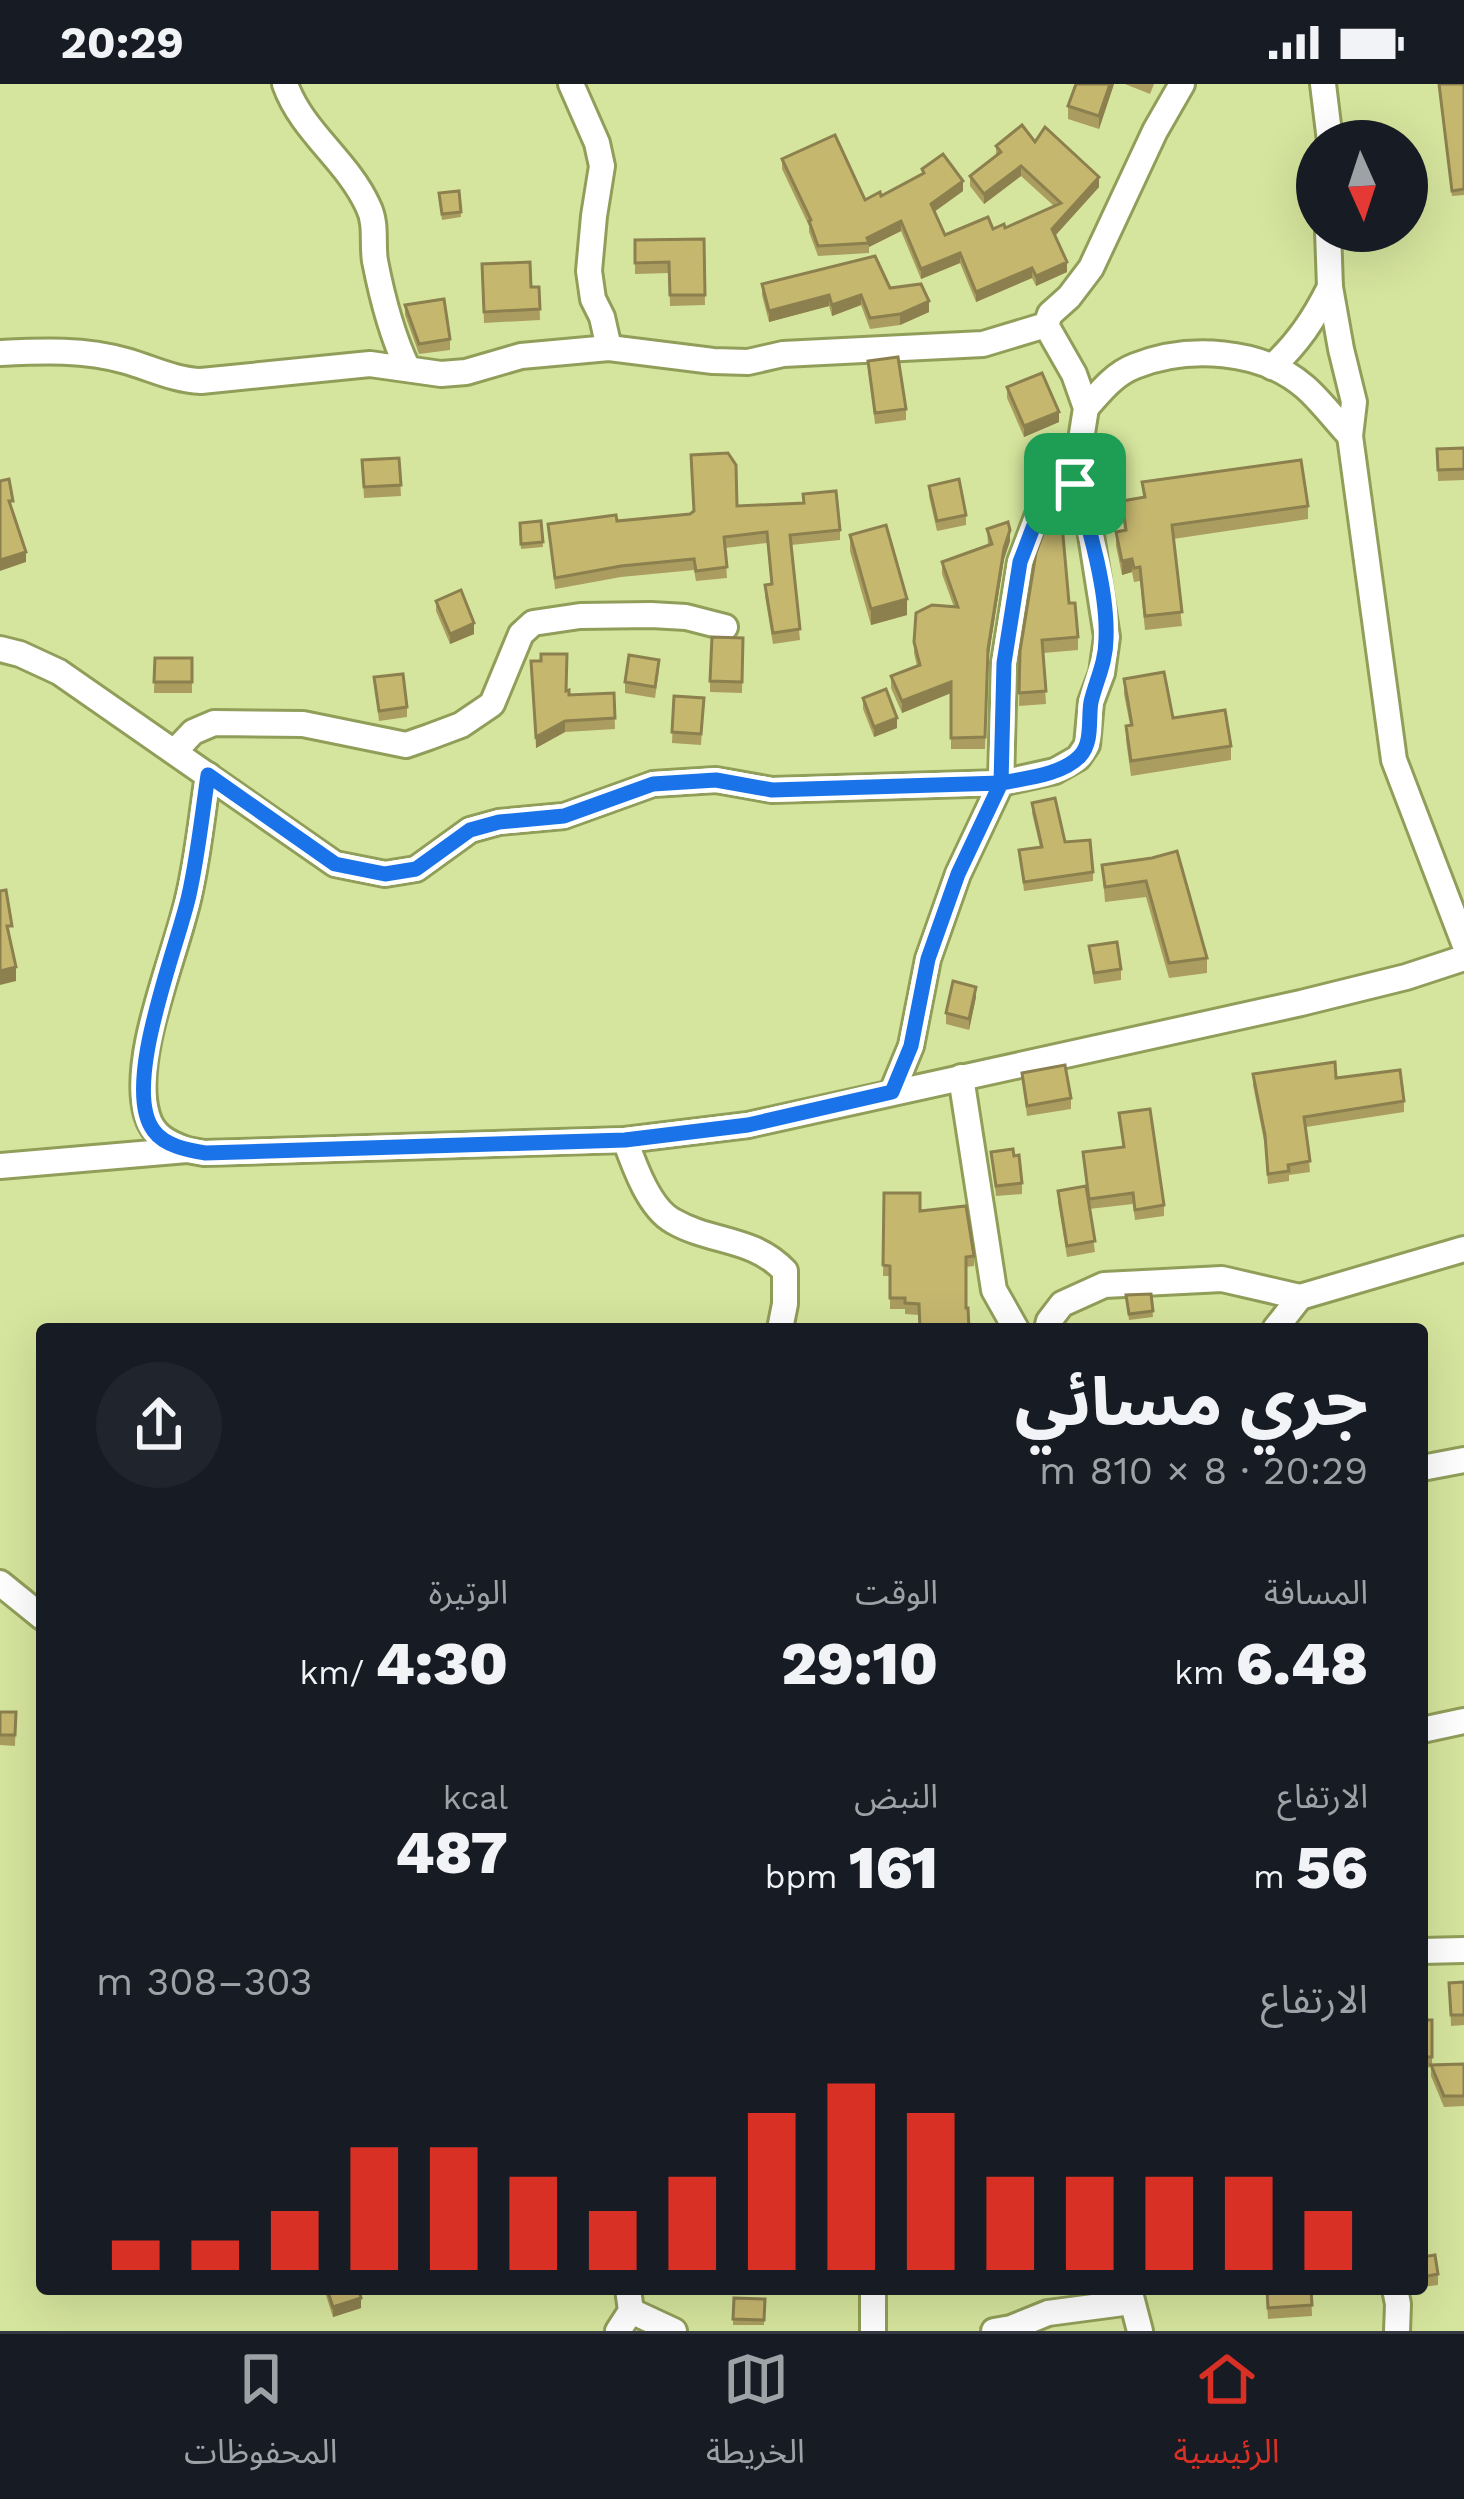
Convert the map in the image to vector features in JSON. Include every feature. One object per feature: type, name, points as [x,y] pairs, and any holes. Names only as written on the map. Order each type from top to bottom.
[{"type":"street","points":[[285,84],[299,116],[350,176],[371,211],[384,298],[407,368]]},
{"type":"street","points":[[571,84],[602,166],[590,271],[593,299],[609,348]]},
{"type":"street","points":[[0,649],[59,672],[335,864],[385,874],[416,869],[470,830],[499,822],[564,816],[653,784],[716,780],[789,790],[1001,783],[1054,771],[1078,758],[1087,745],[1091,701],[1102,673],[1107,637],[1090,529],[1075,484],[1085,408],[1074,374],[1046,325],[1050,314],[1070,297],[1091,268],[1182,84]]},
{"type":"street","points":[[1323,84],[1327,120]]},
{"type":"street","points":[[1329,252],[1330,287],[1354,402],[1350,436],[1394,760],[1464,943]]},
{"type":"street","points":[[1272,367],[1296,345],[1330,287]]},
{"type":"street","points":[[0,353],[75,351],[127,361],[188,381],[370,364],[440,374],[466,372],[521,356],[609,348],[748,362],[805,352],[983,344],[1046,325]]},
{"type":"street","points":[[1085,408],[1106,384],[1133,366],[1188,354],[1229,355],[1272,367],[1304,386],[1350,436]]},
{"type":"street","points":[[892,1092],[911,1046],[928,959],[958,874],[1001,783],[1004,663],[1020,562],[1042,504],[1075,484]]},
{"type":"street","points":[[175,751],[193,732],[229,723],[303,724],[406,745],[429,737],[461,725],[492,704],[521,634],[533,622],[580,616],[686,616],[725,627]]},
{"type":"street","points":[[208,775],[189,896],[142,1081],[153,1131],[169,1143],[205,1153],[625,1140],[748,1125],[1301,1003],[1464,958]]},
{"type":"street","points":[[961,1077],[994,1290],[1013,1323]]},
{"type":"street","points":[[625,1140],[641,1183],[670,1220],[770,1254],[785,1271],[781,1323]]},
{"type":"street","points":[[5,1161],[187,1150]]},
{"type":"street","points":[[1048,1323],[1061,1304],[1104,1286],[1222,1279],[1300,1297],[1464,1249]]},
{"type":"street","points":[[1280,1323],[1300,1297]]},
{"type":"street","points":[[1428,1467],[1464,1460]]},
{"type":"street","points":[[0,1582],[36,1612]]},
{"type":"street","points":[[1428,1729],[1464,1721]]},
{"type":"street","points":[[1428,1951],[1464,1950]]},
{"type":"street","points":[[872,2295],[874,2331]]},
{"type":"street","points":[[994,2331],[1130,2295],[1140,2331]]},
{"type":"street","points":[[1396,2295],[1396,2331]]},
{"type":"street","points":[[626,2310],[674,2331]]},
{"type":"building","points":[[1076,84],[1110,84],[1099,116],[1068,106]]},
{"type":"building","points":[[1439,84],[1464,84],[1464,189],[1452,191]]},
{"type":"building","points":[[1022,125],[1035,142],[1045,127],[1099,177],[1052,229],[1067,262],[1036,276],[1032,268],[976,292],[960,253],[921,269],[901,221],[867,238],[869,243],[818,246],[782,159],[835,135],[865,200],[924,173],[922,169],[943,154],[963,181],[931,204],[945,235],[988,217],[993,229],[1004,224],[1005,228],[1061,203],[1021,166],[984,194],[970,176],[1001,152],[996,146]]},
{"type":"building","points":[[459,191],[461,212],[442,214],[439,193]]},
{"type":"building","points":[[704,239],[705,295],[670,295],[669,262],[635,263],[635,240]]},
{"type":"building","points":[[875,256],[890,288],[921,284],[929,301],[900,314],[870,318],[861,295],[832,305],[829,295],[769,311],[762,284]]},
{"type":"building","points":[[530,262],[531,287],[539,287],[540,309],[484,312],[482,264]]},
{"type":"building","points":[[444,299],[450,339],[419,344],[405,305]]},
{"type":"building","points":[[898,357],[906,409],[875,413],[868,361]]},
{"type":"building","points":[[1042,373],[1059,412],[1024,426],[1007,387]]},
{"type":"building","points":[[1464,448],[1464,469],[1438,470],[1437,449]]},
{"type":"building","points":[[728,453],[736,465],[737,506],[804,503],[803,494],[836,491],[840,530],[790,535],[800,629],[773,633],[765,585],[772,584],[767,532],[724,537],[727,567],[696,571],[694,559],[555,578],[548,524],[616,515],[617,521],[690,514],[694,511],[691,455]]},
{"type":"building","points":[[399,458],[401,485],[364,487],[362,460]]},
{"type":"building","points":[[1301,460],[1308,506],[1172,525],[1182,612],[1145,616],[1140,567],[1134,568],[1132,559],[1122,561],[1116,532],[1126,530],[1122,501],[1145,497],[1142,482]]},
{"type":"building","points":[[9,479],[13,501],[9,501],[26,552],[0,560],[0,481]]},
{"type":"building","points":[[959,479],[966,515],[937,521],[929,486]]},
{"type":"building","points":[[1055,502],[1060,502],[1069,603],[1075,603],[1078,637],[1042,640],[1046,691],[1019,693],[1020,651],[1036,553]]},
{"type":"building","points":[[541,521],[543,542],[521,544],[520,523]]},
{"type":"building","points":[[1008,522],[988,649],[985,737],[951,738],[951,682],[902,701],[891,676],[920,665],[914,642],[916,613],[932,605],[958,607],[942,562],[992,544],[987,529]]},
{"type":"building","points":[[886,525],[907,599],[871,609],[850,535]]},
{"type":"building","points":[[461,590],[474,623],[450,634],[436,601]]},
{"type":"building","points":[[712,637],[743,638],[742,682],[710,681]]},
{"type":"building","points":[[541,654],[567,654],[569,695],[614,693],[615,718],[565,721],[536,737],[531,661],[541,661]]},
{"type":"building","points":[[629,655],[659,660],[655,687],[625,682]]},
{"type":"building","points":[[155,658],[192,658],[192,682],[154,682]]},
{"type":"building","points":[[1164,672],[1173,718],[1225,710],[1231,746],[1131,761],[1126,726],[1132,725],[1124,679]]},
{"type":"building","points":[[403,674],[407,707],[379,711],[374,677]]},
{"type":"building","points":[[886,689],[897,718],[874,727],[863,698]]},
{"type":"building","points":[[674,696],[704,698],[701,734],[672,732]]},
{"type":"building","points":[[1055,798],[1065,842],[1090,840],[1093,872],[1024,882],[1019,850],[1042,847],[1032,803]]},
{"type":"building","points":[[1177,851],[1207,958],[1169,963],[1146,881],[1105,887],[1102,865]]},
{"type":"building","points":[[6,890],[12,926],[7,926],[16,967],[0,971],[0,891]]},
{"type":"building","points":[[1117,942],[1121,969],[1094,973],[1089,946]]},
{"type":"building","points":[[953,981],[976,987],[969,1019],[946,1013]]},
{"type":"building","points":[[1335,1062],[1336,1078],[1400,1070],[1404,1101],[1304,1117],[1310,1161],[1268,1174],[1253,1074]]},
{"type":"building","points":[[1065,1065],[1071,1098],[1027,1106],[1022,1073]]},
{"type":"building","points":[[1150,1109],[1164,1205],[1135,1210],[1133,1193],[1089,1199],[1083,1152],[1124,1147],[1119,1113]]},
{"type":"building","points":[[1013,1149],[1014,1156],[1019,1155],[1022,1183],[996,1186],[991,1152]]},
{"type":"building","points":[[1086,1186],[1095,1241],[1067,1246],[1058,1191]]},
{"type":"building","points":[[884,1193],[920,1193],[920,1211],[966,1206],[974,1256],[966,1257],[969,1323],[920,1323],[919,1304],[890,1298],[890,1266],[883,1265]]},
{"type":"building","points":[[1151,1294],[1153,1311],[1129,1314],[1126,1295]]},
{"type":"building","points":[[0,1712],[16,1712],[15,1735],[0,1735]]},
{"type":"building","points":[[1464,1982],[1464,2015],[1451,2015],[1449,1983]]},
{"type":"building","points":[[1428,2020],[1432,2020],[1432,2057],[1428,2057]]},
{"type":"building","points":[[1464,2064],[1464,2096],[1444,2096],[1431,2065]]},
{"type":"building","points":[[1435,2255],[1438,2274],[1428,2276],[1428,2256]]},
{"type":"building","points":[[329,2295],[360,2295],[361,2298],[333,2307]]},
{"type":"building","points":[[1267,2295],[1311,2295],[1312,2305],[1268,2308]]},
{"type":"building","points":[[734,2298],[765,2299],[764,2320],[733,2319]]},
{"type":"route","points":[[1075,484],[1042,504],[1020,562],[1001,694],[1001,783],[772,790],[716,780],[679,780],[653,784],[564,816],[499,822],[470,830],[416,869],[385,874],[335,864],[208,775],[189,896],[142,1081],[153,1131],[169,1143],[205,1153],[625,1140],[748,1125],[892,1092],[911,1046],[928,959],[958,874],[1001,783],[1054,771],[1078,758],[1087,745],[1091,701],[1102,673],[1107,637],[1090,529],[1075,484]]}]
